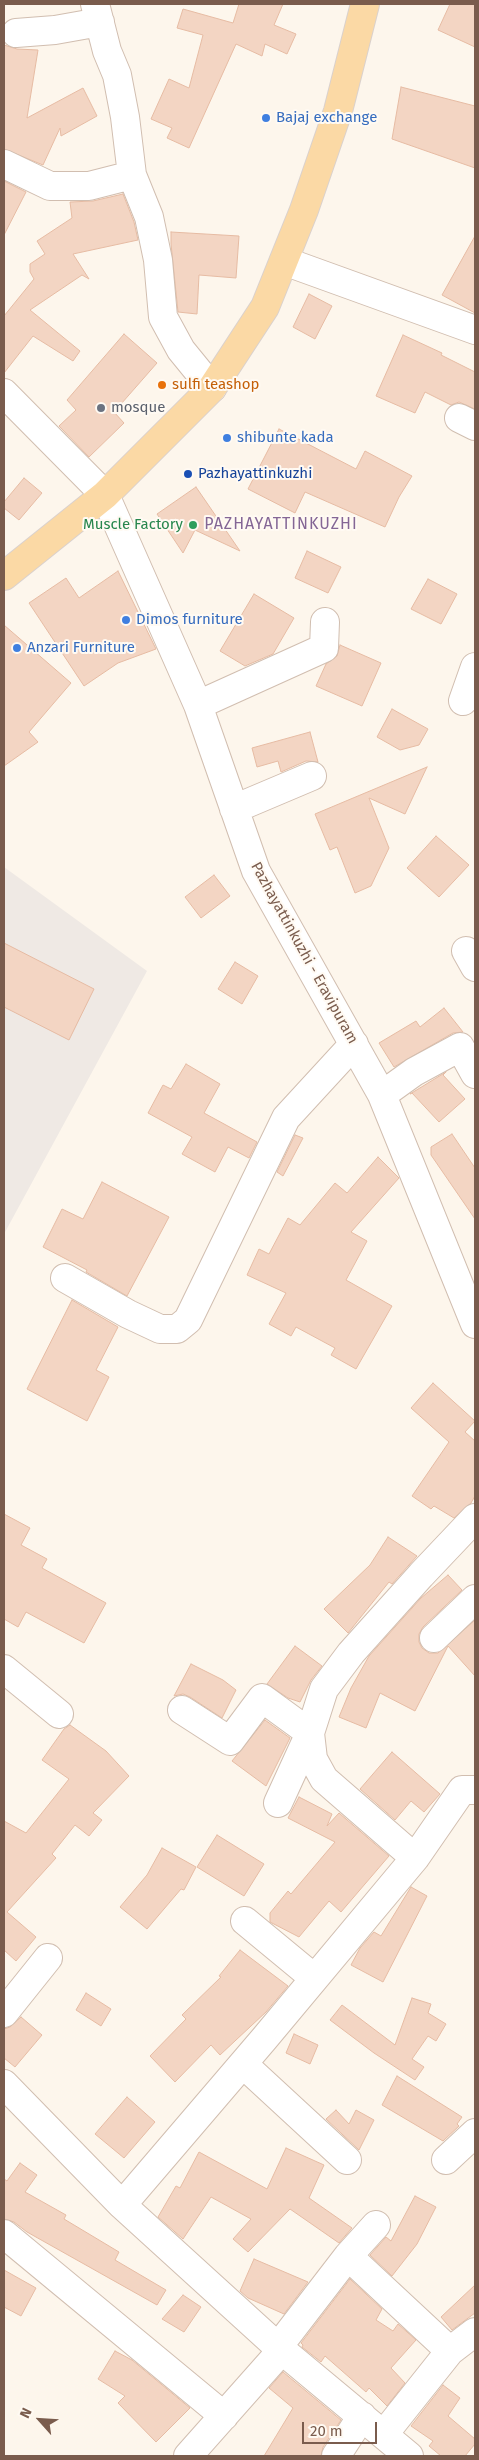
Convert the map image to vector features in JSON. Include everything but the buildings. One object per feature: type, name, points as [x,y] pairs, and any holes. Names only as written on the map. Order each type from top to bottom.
[{"type":"main road","points":[[4,576],[105,496],[212,388],[265,307],[304,210],[338,111],[365,4]]},
{"type":"street","points":[[16,32],[55,30],[98,13],[107,51],[117,75],[126,117],[132,175],[149,217],[158,260],[163,317],[181,350],[212,388]]},
{"type":"street","points":[[4,164],[50,186],[88,186],[132,175]]},
{"type":"street","points":[[284,261],[475,330]]},
{"type":"street","points":[[4,393],[105,496]]},
{"type":"street","name":"Pazhayattinkuzhi - Eravipuram","points":[[105,496],[198,705],[256,871],[382,1095],[475,1324]]},
{"type":"street","points":[[198,705],[324,648],[325,622]]},
{"type":"street","points":[[463,701],[475,667]]},
{"type":"street","points":[[234,809],[312,776]]},
{"type":"street","points":[[382,1095],[414,1072],[468,1043],[475,1074]]},
{"type":"street","points":[[65,1278],[136,1318],[160,1329],[177,1329],[188,1320],[286,1118],[354,1044]]},
{"type":"street","points":[[278,1803],[310,1733],[324,1689],[351,1653],[420,1575],[475,1518]]},
{"type":"street","points":[[434,1638],[475,1599]]},
{"type":"street","points":[[4,1669],[59,1714]]},
{"type":"street","points":[[182,1710],[230,1741],[262,1698],[310,1733],[313,1759],[324,1779],[414,1858]]},
{"type":"street","points":[[122,2205],[243,2064],[414,1858],[462,1790],[475,1790]]},
{"type":"street","points":[[245,1921],[314,1978]]},
{"type":"street","points":[[4,2013],[48,1958]]},
{"type":"street","points":[[243,2064],[348,2160]]},
{"type":"street","points":[[4,2084],[122,2205],[280,2348],[409,2456]]},
{"type":"street","points":[[446,2160],[475,2133]]},
{"type":"street","points":[[188,2456],[280,2348],[348,2256],[376,2226]]},
{"type":"street","points":[[4,2234],[224,2416]]},
{"type":"street","points":[[348,2256],[467,2341],[384,2434]]},
{"type":"street","points":[[336,2456],[362,2416]]},
{"type":"shaded area","points":[[4,867],[147,971],[4,1234]]},
{"type":"place","name":"Bajaj exchange","points":[[266,118]]},
{"type":"place","name":"sulfi teashop","points":[[162,385]]},
{"type":"place","name":"mosque","points":[[101,408]]},
{"type":"place","name":"shibunte kada","points":[[227,438]]},
{"type":"place","name":"Pazhayattinkuzhi","points":[[188,474]]},
{"type":"place","name":"Muscle Factory","points":[[193,525]]},
{"type":"place","name":"Dimos furniture","points":[[126,620]]},
{"type":"place","name":"Anzari Furniture","points":[[17,648]]},
{"type":"district","name":"PAZHAYATTINKUZHI","points":[[281,525]]}]
